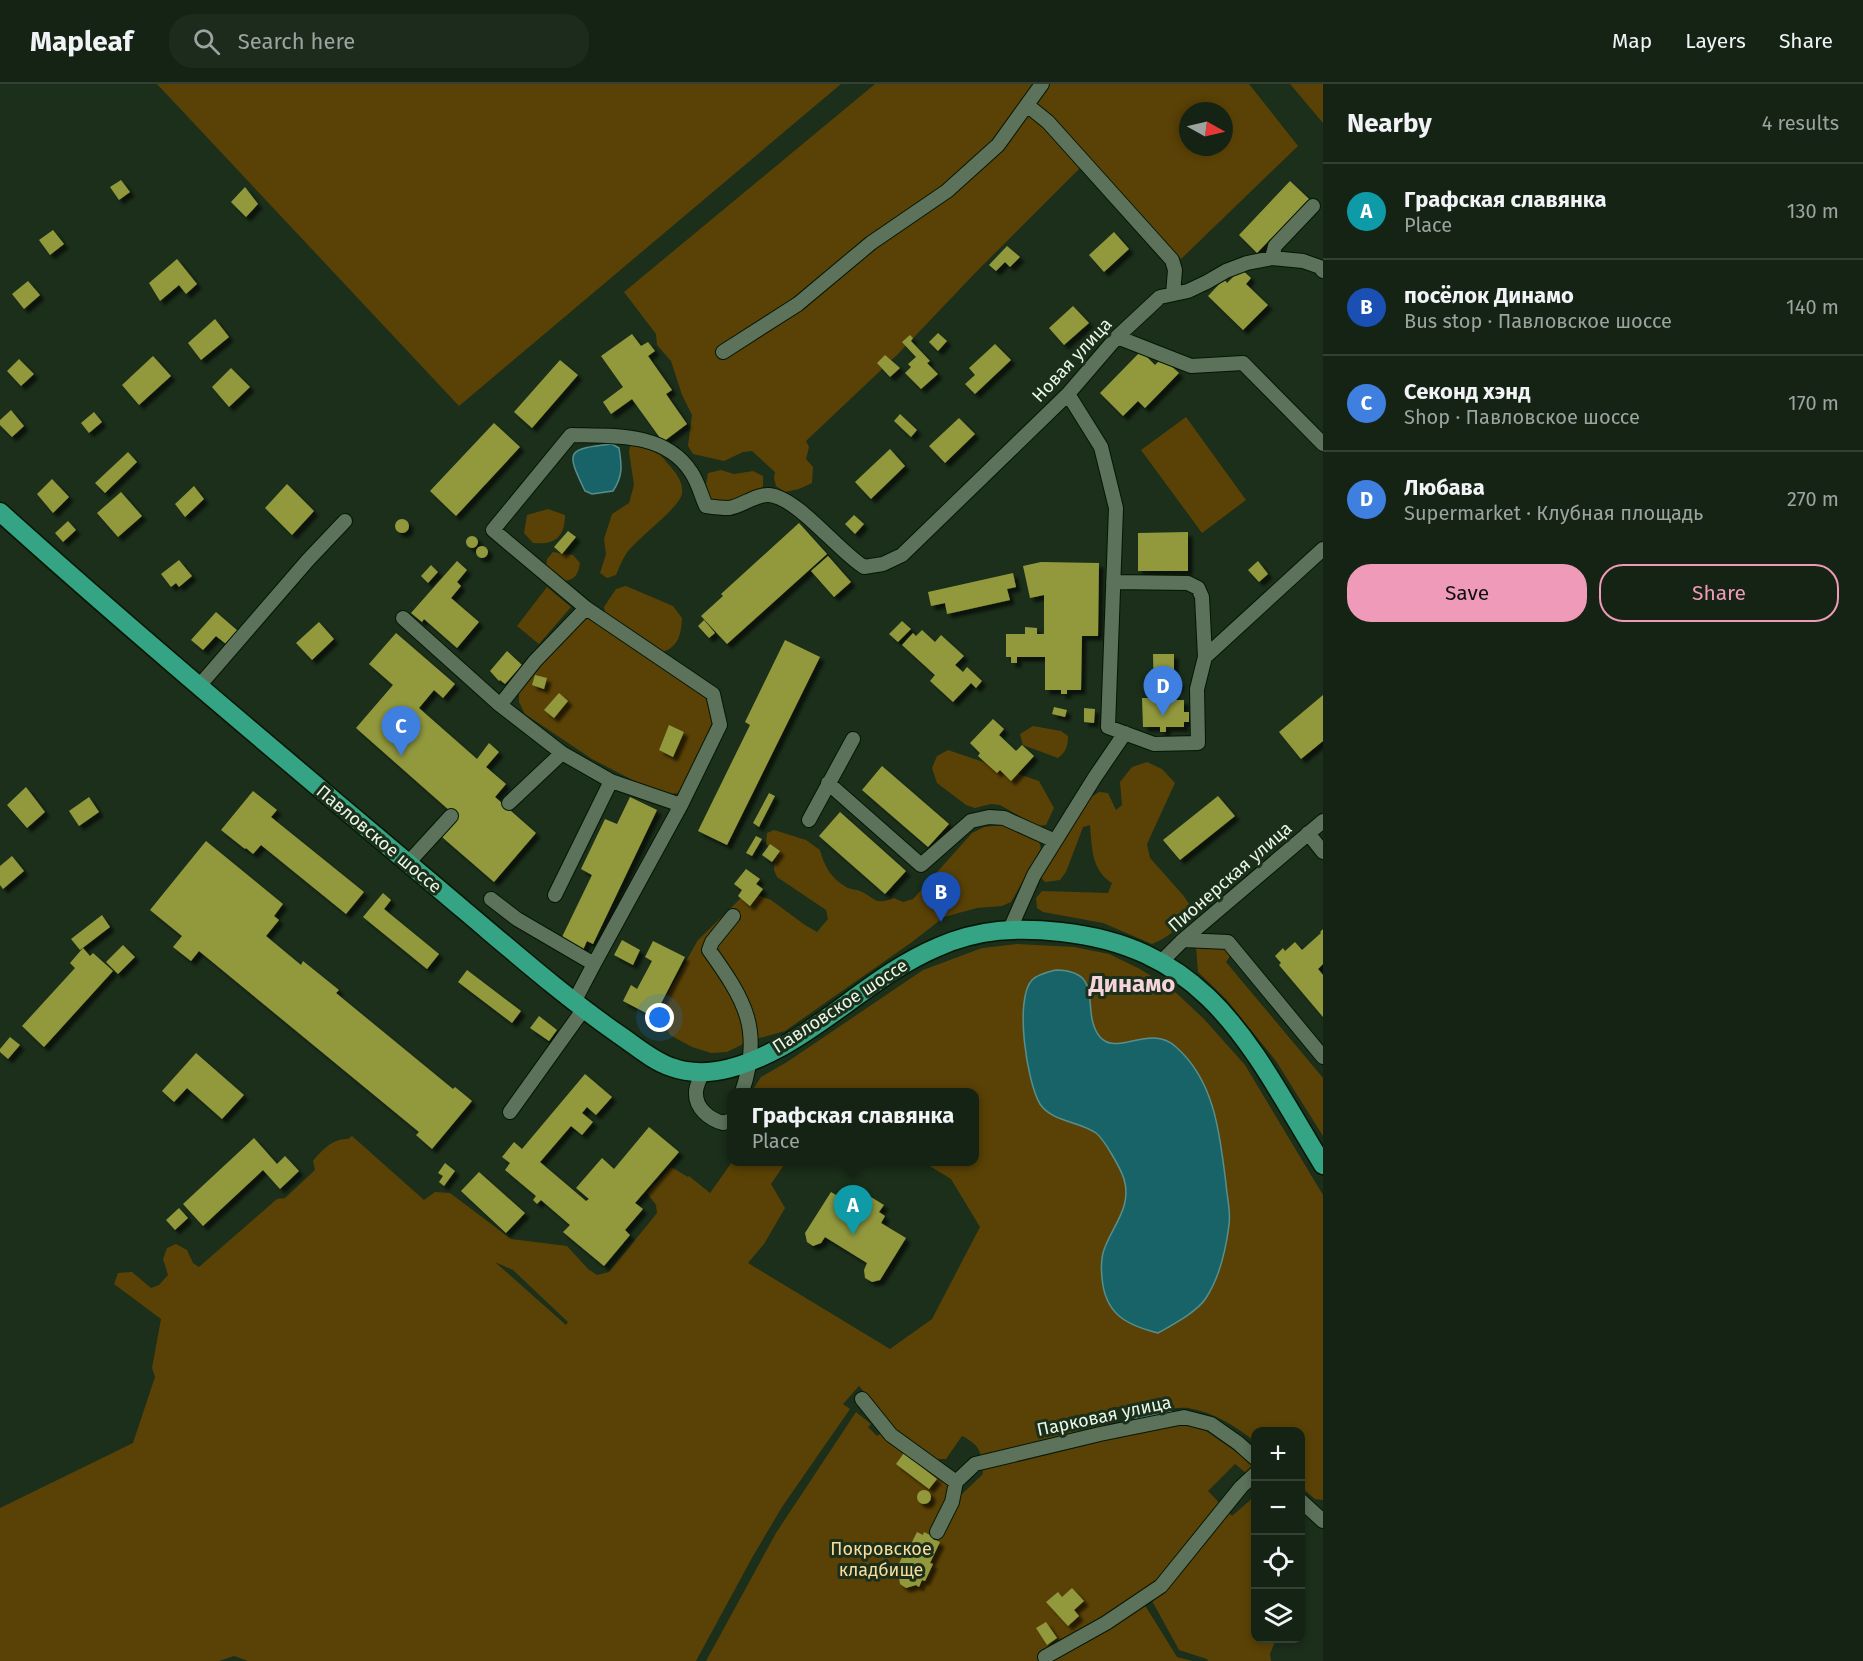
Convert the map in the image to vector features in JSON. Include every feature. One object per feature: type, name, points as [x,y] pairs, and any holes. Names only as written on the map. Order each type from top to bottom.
[{"type":"main road","name":"Павловское шоссе","points":[[0,512],[257,736],[579,1006],[653,1058],[670,1067],[702,1073],[751,1061],[827,1019],[907,962],[941,945],[982,933],[1010,929],[1028,928],[1077,934],[1122,945],[1162,961],[1210,998],[1237,1029],[1261,1063],[1323,1165]]},
{"type":"street","points":[[723,352],[798,304],[871,243],[946,191],[998,145],[1042,84]]},
{"type":"street","points":[[1027,105],[1048,122],[1172,260],[1175,270],[1173,294]]},
{"type":"street","points":[[1272,258],[1275,246],[1314,206]]},
{"type":"street","name":"Новая улица","points":[[586,608],[494,530],[570,435],[621,436],[654,442],[679,456],[692,473],[706,506],[730,508],[768,495],[786,502],[805,514],[852,559],[864,567],[883,564],[902,555],[1068,394],[1117,337],[1160,297],[1188,291],[1226,271],[1247,263],[1272,258],[1303,261],[1320,267],[1323,271]]},
{"type":"street","points":[[1117,337],[1191,366],[1243,363],[1323,444]]},
{"type":"street","points":[[1068,394],[1101,447],[1116,508],[1113,582],[1108,726],[1154,744],[1198,743],[1197,689],[1205,657],[1202,597],[1198,588],[1188,583],[1113,582]]},
{"type":"street","points":[[199,686],[308,560],[345,521]]},
{"type":"street","points":[[1205,657],[1323,549]]},
{"type":"street","points":[[500,705],[535,661],[586,608],[713,694],[720,725],[681,805],[594,964],[579,1006],[510,1112]]},
{"type":"street","points":[[403,618],[500,705],[562,753],[611,781],[681,805]]},
{"type":"street","points":[[1010,929],[1034,875],[1125,733]]},
{"type":"street","points":[[809,820],[853,739]]},
{"type":"street","points":[[509,803],[562,753]]},
{"type":"street","points":[[555,895],[611,781]]},
{"type":"street","points":[[828,783],[921,865],[970,821],[1004,818],[1055,841]]},
{"type":"street","points":[[408,863],[451,816]]},
{"type":"street","name":"Пионерская улица","points":[[1162,961],[1183,940],[1323,821]]},
{"type":"street","points":[[1308,833],[1323,852]]},
{"type":"street","points":[[491,899],[518,919],[594,964]]},
{"type":"street","points":[[733,916],[712,942],[709,950],[734,984],[746,1012],[752,1044],[751,1061],[743,1088]]},
{"type":"street","points":[[1183,940],[1228,942],[1323,1057]]},
{"type":"street","points":[[702,1073],[696,1092],[699,1104],[705,1114],[713,1120],[727,1122]]},
{"type":"street","points":[[862,1399],[891,1435],[956,1482],[952,1502],[937,1532]]},
{"type":"street","name":"Парковая улица","points":[[956,1482],[975,1464],[1183,1413],[1211,1424],[1251,1455]]},
{"type":"street","points":[[1045,1657],[1106,1623],[1161,1586],[1251,1478]]},
{"type":"street","points":[[1305,1505],[1323,1521]]},
{"type":"green space","points":[[157,84],[841,84],[459,406]]},
{"type":"green space","points":[[875,84],[1249,84],[1298,146],[1181,259],[1088,160],[897,355],[806,441],[809,447],[806,459],[813,467],[812,483],[799,489],[785,492],[776,486],[775,472],[752,451],[743,452],[724,461],[693,454],[688,446],[692,415],[682,395],[671,361],[657,345],[656,334],[624,292]]},
{"type":"green space","points":[[1290,84],[1323,84],[1323,123]]},
{"type":"green space","points":[[1186,417],[1246,500],[1202,533],[1141,450]]},
{"type":"green space","points":[[630,445],[648,447],[660,455],[674,471],[682,493],[674,506],[626,554],[616,575],[607,578],[600,573],[606,554],[604,539],[612,514],[629,503],[634,485]]},
{"type":"green space","points":[[721,470],[734,474],[753,471],[763,476],[763,486],[753,497],[731,502],[711,500],[705,492],[708,473]]},
{"type":"green space","points":[[548,509],[565,515],[561,534],[547,543],[533,543],[524,533],[527,515]]},
{"type":"green space","points":[[553,552],[573,555],[580,563],[574,577],[565,581],[546,568],[547,559]]},
{"type":"green space","points":[[626,586],[673,606],[682,618],[680,634],[676,643],[668,650],[662,652],[606,617],[604,607],[616,589]]},
{"type":"green space","points":[[547,587],[571,607],[539,644],[517,626]]},
{"type":"green space","points":[[590,614],[706,698],[713,721],[683,788],[678,793],[669,794],[644,786],[592,759],[525,714],[519,702],[519,689],[581,618]],"holes":[[[669,726],[684,732],[673,756],[659,750]]]},
{"type":"green space","points":[[1033,726],[1061,731],[1068,736],[1066,749],[1061,756],[1058,758],[1023,745],[1020,734]]},
{"type":"green space","points":[[948,750],[1039,781],[1054,808],[1046,825],[1037,826],[1000,805],[991,804],[975,808],[966,805],[937,783],[932,768],[937,756]]},
{"type":"green space","points":[[1147,762],[1162,769],[1175,783],[1147,844],[1150,858],[1189,904],[1180,924],[1171,934],[1152,944],[1103,923],[1043,912],[1037,908],[1036,898],[1042,891],[1108,893],[1112,883],[1105,878],[1096,865],[1090,825],[1083,827],[1066,872],[1060,880],[1045,882],[1038,874],[1085,801],[1099,792],[1108,793],[1116,810],[1122,805],[1120,782],[1132,767]]},
{"type":"green space","points":[[1002,825],[1028,831],[1038,838],[1041,849],[1011,902],[1002,906],[977,908],[944,917],[785,1031],[749,1041],[727,1052],[711,1053],[692,1047],[670,1035],[660,1017],[664,1000],[698,940],[741,898],[755,894],[771,900],[817,932],[828,919],[826,910],[777,877],[774,870],[775,852],[766,844],[767,833],[774,830],[806,840],[820,850],[829,871],[836,880],[848,888],[860,891],[879,901],[894,898],[903,902],[913,899],[972,833],[984,827]]},
{"type":"green space","name":"Покровское кладбище","points":[[1017,944],[1074,947],[1109,954],[1140,969],[1172,989],[1204,1019],[1245,1065],[1323,1195],[1323,1500],[1315,1499],[1305,1490],[1305,1427],[1251,1427],[1251,1439],[1224,1421],[1188,1408],[1136,1415],[1133,1408],[1115,1407],[1102,1417],[1105,1425],[1116,1427],[1193,1422],[1251,1462],[1251,1469],[1246,1473],[1235,1464],[1208,1491],[1232,1516],[1251,1499],[1251,1643],[1274,1643],[1270,1654],[1271,1661],[1208,1661],[1179,1650],[1145,1588],[1138,1594],[1177,1657],[1193,1661],[706,1661],[776,1533],[856,1412],[871,1424],[868,1427],[877,1436],[882,1433],[962,1494],[983,1474],[979,1451],[969,1440],[962,1436],[946,1459],[934,1459],[895,1429],[859,1386],[843,1404],[850,1409],[782,1507],[696,1661],[248,1661],[234,1656],[219,1661],[0,1661],[0,1508],[133,1443],[155,1377],[152,1368],[161,1319],[114,1284],[118,1273],[132,1272],[151,1288],[159,1285],[168,1275],[163,1259],[167,1248],[176,1244],[187,1250],[193,1263],[199,1267],[277,1199],[285,1198],[315,1170],[313,1161],[320,1153],[337,1140],[348,1139],[352,1136],[424,1200],[435,1192],[450,1193],[511,1239],[567,1246],[588,1269],[597,1275],[609,1272],[657,1213],[656,1205],[647,1193],[671,1167],[689,1176],[710,1193],[729,1166],[783,1166],[771,1184],[785,1208],[764,1244],[748,1263],[890,1349],[932,1319],[980,1227],[951,1179],[930,1166],[979,1166],[979,1088],[754,1088],[761,1077],[787,1062],[923,970],[982,948]],"holes":[[[495,1262],[513,1270],[568,1322],[566,1325]]]},
{"type":"green space","points":[[1196,947],[1228,947],[1230,955],[1226,962],[1323,1078],[1323,1136],[1276,1061],[1226,999],[1198,972]]},
{"type":"water","points":[[612,444],[619,448],[621,460],[621,471],[616,486],[613,491],[592,494],[585,491],[574,467],[574,454],[578,450]]},
{"type":"water","points":[[1056,970],[1072,972],[1081,977],[1087,985],[1094,1027],[1100,1037],[1107,1042],[1115,1044],[1156,1038],[1166,1040],[1176,1047],[1199,1076],[1213,1110],[1218,1128],[1229,1210],[1224,1253],[1215,1282],[1202,1303],[1184,1318],[1158,1333],[1136,1326],[1119,1316],[1108,1301],[1104,1290],[1101,1270],[1103,1254],[1126,1198],[1124,1179],[1119,1168],[1096,1133],[1051,1114],[1040,1104],[1035,1093],[1024,1041],[1024,1004],[1032,980]]},
{"type":"building","points":[[121,180],[130,192],[119,200],[110,187]]},
{"type":"building","points":[[1290,181],[1309,199],[1257,253],[1239,235]]},
{"type":"building","points":[[245,187],[258,204],[246,217],[231,202]]},
{"type":"building","points":[[53,230],[64,244],[50,255],[39,240]]},
{"type":"building","points":[[1114,232],[1129,249],[1104,272],[1089,255]]},
{"type":"building","points":[[1007,246],[1020,257],[1010,267],[1005,262],[996,271],[989,265]]},
{"type":"building","points":[[177,259],[197,284],[186,294],[179,285],[160,301],[149,283]]},
{"type":"building","points":[[1241,269],[1251,278],[1246,284],[1268,305],[1243,330],[1208,296],[1224,279],[1227,283]]},
{"type":"building","points":[[28,281],[40,295],[24,309],[12,294]]},
{"type":"building","points":[[1073,306],[1089,323],[1064,345],[1049,328]]},
{"type":"building","points":[[215,319],[229,337],[201,360],[188,343]]},
{"type":"building","points":[[938,333],[947,341],[938,351],[929,342]]},
{"type":"building","points":[[632,334],[641,346],[648,342],[655,351],[648,356],[672,390],[666,394],[687,424],[663,442],[632,399],[611,414],[603,402],[623,387],[601,356]]},
{"type":"building","points":[[910,335],[913,338],[911,341],[930,361],[927,363],[938,374],[921,389],[905,373],[911,367],[908,364],[916,357],[902,342]]},
{"type":"building","points":[[995,344],[1011,360],[975,394],[965,384],[975,375],[969,368]]},
{"type":"building","points":[[1141,351],[1155,365],[1162,358],[1179,373],[1145,408],[1138,401],[1123,416],[1100,393]]},
{"type":"building","points":[[885,355],[900,368],[890,377],[877,363]]},
{"type":"building","points":[[153,356],[171,376],[139,405],[122,385]]},
{"type":"building","points":[[19,359],[34,374],[21,386],[7,371]]},
{"type":"building","points":[[560,360],[578,375],[532,428],[514,412]]},
{"type":"building","points":[[231,368],[250,387],[229,407],[212,387]]},
{"type":"building","points":[[11,410],[24,426],[12,437],[0,425],[0,420]]},
{"type":"building","points":[[94,412],[102,422],[89,433],[81,423]]},
{"type":"building","points":[[900,414],[917,430],[911,437],[894,421]]},
{"type":"building","points":[[959,418],[975,434],[945,463],[929,446]]},
{"type":"building","points":[[494,423],[520,447],[456,516],[430,491]]},
{"type":"building","points":[[890,449],[905,466],[871,499],[855,482]]},
{"type":"building","points":[[128,452],[137,462],[105,493],[95,483]]},
{"type":"building","points":[[52,479],[69,497],[53,513],[37,494]]},
{"type":"building","points":[[287,484],[314,511],[292,535],[265,508]]},
{"type":"building","points":[[194,486],[204,499],[185,517],[175,504]]},
{"type":"building","points":[[121,492],[142,516],[118,537],[97,513]]},
{"type":"building","points":[[854,515],[864,524],[855,534],[845,524]]},
{"type":"building","points":[[402,519],[407,521],[409,526],[407,531],[402,533],[397,531],[395,526],[397,521]]},
{"type":"building","points":[[68,521],[76,530],[63,542],[55,533]]},
{"type":"building","points":[[799,523],[827,554],[727,644],[701,616],[723,596],[721,594]]},
{"type":"building","points":[[568,531],[576,537],[562,554],[554,547]]},
{"type":"building","points":[[1188,532],[1188,571],[1138,571],[1138,533]]},
{"type":"building","points":[[472,536],[478,542],[472,548],[466,542]]},
{"type":"building","points":[[482,546],[488,552],[482,558],[476,552]]},
{"type":"building","points":[[828,556],[851,582],[834,597],[811,571]]},
{"type":"building","points":[[179,560],[192,576],[179,587],[176,583],[171,587],[161,574]]},
{"type":"building","points":[[457,561],[467,570],[457,582],[461,586],[451,598],[479,622],[457,648],[424,619],[422,622],[411,613]]},
{"type":"building","points":[[1258,561],[1268,574],[1259,582],[1248,570]]},
{"type":"building","points":[[1041,562],[1099,563],[1098,636],[1082,636],[1081,690],[1067,690],[1067,694],[1061,694],[1061,690],[1045,690],[1045,657],[1017,657],[1017,663],[1011,663],[1011,657],[1006,657],[1006,634],[1025,634],[1025,627],[1037,628],[1037,634],[1044,634],[1044,595],[1030,598],[1023,566]]},
{"type":"building","points":[[431,565],[438,572],[428,583],[421,576]]},
{"type":"building","points":[[1013,573],[1016,587],[1007,589],[1010,600],[947,614],[945,603],[931,606],[928,592]]},
{"type":"building","points":[[216,612],[238,631],[226,644],[216,636],[203,650],[191,640]]},
{"type":"building","points":[[704,620],[715,633],[709,638],[698,626]]},
{"type":"building","points":[[902,621],[911,629],[898,642],[889,634]]},
{"type":"building","points":[[319,622],[334,639],[312,660],[296,643]]},
{"type":"building","points":[[922,630],[935,642],[941,635],[964,656],[955,665],[963,672],[967,667],[982,681],[976,688],[971,683],[953,702],[930,681],[935,675],[902,645],[913,633],[916,636]]},
{"type":"building","points":[[396,633],[455,684],[443,698],[434,690],[419,708],[477,759],[489,743],[499,752],[486,767],[506,784],[495,797],[536,833],[494,882],[442,837],[458,818],[356,728],[393,685],[369,664]]},
{"type":"building","points":[[785,640],[820,657],[727,845],[698,831],[750,725],[745,722]]},
{"type":"building","points":[[507,651],[522,665],[505,684],[490,671]]},
{"type":"building","points":[[1153,654],[1174,654],[1174,680],[1179,680],[1179,687],[1174,687],[1174,700],[1184,700],[1184,712],[1189,712],[1189,722],[1184,722],[1184,727],[1166,727],[1166,732],[1160,732],[1160,727],[1143,727],[1142,698],[1154,698]]},
{"type":"building","points":[[535,675],[547,678],[544,689],[532,685]]},
{"type":"building","points":[[559,693],[568,701],[554,718],[544,710]]},
{"type":"building","points":[[1323,695],[1323,741],[1301,759],[1279,732]]},
{"type":"building","points":[[1054,707],[1067,710],[1065,717],[1052,714]]},
{"type":"building","points":[[1084,708],[1095,709],[1094,723],[1084,722]]},
{"type":"building","points":[[993,719],[1004,729],[999,735],[1016,751],[1022,745],[1034,756],[1011,781],[1000,770],[997,773],[978,756],[980,753],[970,743]]},
{"type":"building","points":[[669,725],[684,732],[673,757],[659,750]]},
{"type":"building","points":[[882,766],[949,824],[928,847],[862,790]]},
{"type":"building","points":[[26,787],[45,812],[27,828],[7,805]]},
{"type":"building","points":[[253,791],[277,810],[271,817],[364,892],[346,914],[261,845],[253,854],[221,830]]},
{"type":"building","points":[[769,793],[775,796],[759,827],[753,823]]},
{"type":"building","points":[[1218,796],[1235,816],[1180,860],[1163,840]]},
{"type":"building","points":[[89,797],[99,812],[79,826],[69,811]]},
{"type":"building","points":[[630,797],[657,810],[593,944],[587,941],[583,950],[561,939],[592,875],[581,869],[605,819],[617,824]]},
{"type":"building","points":[[840,812],[906,871],[885,894],[819,836]]},
{"type":"building","points":[[756,836],[762,839],[752,856],[746,853]]},
{"type":"building","points":[[206,841],[283,904],[274,916],[279,920],[266,936],[301,965],[303,961],[339,990],[336,993],[453,1089],[455,1087],[472,1101],[432,1149],[416,1135],[419,1132],[199,951],[191,961],[173,947],[182,936],[150,910]]},
{"type":"building","points":[[770,844],[780,851],[772,862],[762,855]]},
{"type":"building","points":[[12,856],[24,871],[3,889],[0,885],[0,866]]},
{"type":"building","points":[[746,869],[760,879],[756,884],[763,889],[750,906],[738,896],[742,890],[734,884]]},
{"type":"building","points":[[383,893],[391,900],[384,909],[439,954],[427,969],[363,917]]},
{"type":"building","points":[[102,915],[110,927],[80,950],[71,939]]},
{"type":"building","points":[[1323,929],[1323,964],[1318,969],[1323,975],[1323,1017],[1279,965],[1281,963],[1275,956],[1283,948],[1285,951],[1295,942],[1302,950]]},
{"type":"building","points":[[622,940],[640,950],[633,965],[614,955]]},
{"type":"building","points":[[653,941],[685,957],[654,1017],[623,1001],[631,985],[637,989],[652,961],[645,957]]},
{"type":"building","points":[[123,945],[135,957],[118,974],[106,962]]},
{"type":"building","points":[[83,948],[90,956],[93,953],[113,971],[44,1047],[22,1026],[75,968],[70,963]]},
{"type":"building","points":[[467,970],[521,1011],[512,1023],[458,982]]},
{"type":"building","points":[[539,1016],[557,1030],[549,1041],[530,1028]]},
{"type":"building","points":[[10,1037],[20,1045],[8,1059],[0,1052],[0,1049]]},
{"type":"building","points":[[196,1053],[244,1095],[222,1119],[187,1088],[174,1102],[162,1091]]},
{"type":"building","points":[[585,1074],[612,1097],[596,1115],[587,1107],[582,1113],[593,1122],[582,1135],[571,1126],[540,1162],[586,1201],[589,1199],[576,1188],[602,1158],[614,1169],[649,1127],[679,1152],[635,1203],[643,1209],[625,1230],[630,1235],[604,1266],[563,1232],[570,1225],[541,1200],[537,1204],[533,1200],[536,1196],[505,1170],[510,1163],[502,1157],[514,1142],[522,1149]]},
{"type":"building","points":[[254,1138],[277,1164],[285,1156],[299,1171],[280,1189],[263,1170],[203,1226],[183,1204]]},
{"type":"building","points":[[445,1163],[455,1171],[444,1186],[439,1182],[443,1176],[438,1173]]},
{"type":"building","points":[[479,1172],[525,1213],[506,1233],[461,1191]]},
{"type":"building","points":[[831,1192],[856,1207],[860,1201],[866,1205],[871,1197],[884,1205],[879,1212],[885,1216],[881,1223],[906,1238],[880,1280],[872,1282],[865,1278],[864,1270],[867,1263],[825,1237],[821,1243],[813,1246],[807,1242],[805,1233]]},
{"type":"building","points":[[179,1208],[188,1218],[175,1230],[166,1220]]},
{"type":"building","points":[[904,1453],[937,1479],[929,1489],[896,1464]]},
{"type":"building","points":[[921,1490],[927,1490],[931,1497],[927,1504],[921,1504],[917,1500],[917,1494]]},
{"type":"building","points":[[917,1532],[923,1535],[924,1532],[940,1542],[925,1581],[922,1580],[919,1587],[916,1585],[906,1588],[900,1584],[899,1577],[896,1576],[899,1569],[897,1568]]},
{"type":"building","points":[[1072,1588],[1084,1601],[1074,1610],[1079,1616],[1068,1626],[1046,1602],[1058,1592],[1062,1597]]},
{"type":"building","points":[[1046,1622],[1057,1638],[1047,1645],[1036,1628]]},
{"type":"waterway","points":[[1135,1419],[1171,1413]]},
{"type":"place","name":"Любава","points":[[1163,716]]},
{"type":"place","name":"Секонд хэнд","points":[[401,756]]},
{"type":"place","name":"посёлок Динамо","points":[[941,922]]},
{"type":"place","name":"Графская славянка","points":[[853,1235]]},
{"type":"district","name":"Динамо","points":[[1132,984]]}]
